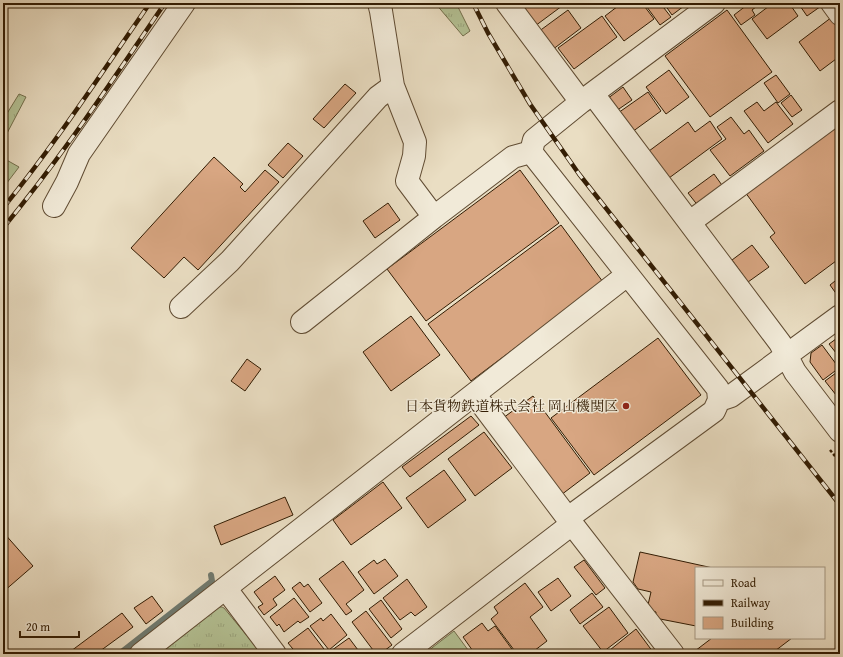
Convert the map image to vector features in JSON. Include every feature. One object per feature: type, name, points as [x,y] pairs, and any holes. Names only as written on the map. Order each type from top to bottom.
[{"type":"street","points":[[54,206],[67,182],[79,154],[184,3]]},
{"type":"street","points":[[379,3],[382,11],[393,86],[415,142],[414,156],[407,181],[434,217]]},
{"type":"street","points":[[507,3],[690,222],[780,343],[795,372],[840,431]]},
{"type":"street","points":[[832,3],[840,14]]},
{"type":"street","points":[[531,152],[534,140],[711,4]]},
{"type":"street","points":[[181,307],[230,261],[378,97],[393,86]]},
{"type":"street","points":[[690,222],[840,111]]},
{"type":"street","points":[[302,322],[434,217],[513,157],[531,152]]},
{"type":"street","points":[[531,152],[718,390],[717,406]]},
{"type":"street","points":[[141,654],[627,275]]},
{"type":"street","points":[[403,654],[717,406],[840,316]]},
{"type":"street","points":[[475,395],[570,522],[673,654]]},
{"type":"street","points":[[226,589],[275,654]]},
{"type":"green space","points":[[435,3],[456,3],[470,31],[463,36]]},
{"type":"green space","points":[[19,94],[26,97],[3,141],[3,120]]},
{"type":"green space","points":[[3,158],[19,167],[3,188]]},
{"type":"green space","points":[[217,607],[224,608],[262,654],[154,654]]},
{"type":"green space","points":[[454,631],[471,654],[424,654]]},
{"type":"building","points":[[518,3],[566,3],[535,26]]},
{"type":"building","points":[[622,3],[642,3],[654,19],[624,41],[605,16]]},
{"type":"building","points":[[644,3],[660,3],[671,17],[660,25]]},
{"type":"building","points":[[668,3],[688,3],[672,15],[665,5]]},
{"type":"building","points":[[745,3],[761,3],[752,10],[755,15],[741,25],[734,15],[747,5]]},
{"type":"building","points":[[773,3],[789,3],[798,16],[767,39],[752,19]]},
{"type":"building","points":[[798,3],[823,3],[824,4],[807,16]]},
{"type":"building","points":[[568,10],[581,28],[552,50],[538,32]]},
{"type":"building","points":[[727,10],[772,72],[710,117],[665,56]]},
{"type":"building","points":[[602,16],[617,37],[574,69],[558,48]]},
{"type":"building","points":[[832,17],[840,28],[840,56],[820,71],[799,42]]},
{"type":"building","points":[[669,70],[689,97],[666,114],[646,87]]},
{"type":"building","points":[[776,75],[790,94],[778,103],[764,83]]},
{"type":"building","points":[[345,84],[356,93],[324,128],[313,119]]},
{"type":"building","points":[[623,87],[632,100],[616,111],[607,99]]},
{"type":"building","points":[[648,92],[661,111],[632,132],[618,113]]},
{"type":"building","points":[[791,95],[802,110],[792,117],[781,103]]},
{"type":"building","points":[[757,102],[764,111],[776,102],[793,124],[768,143],[744,111]]},
{"type":"building","points":[[731,117],[744,134],[749,130],[764,151],[730,176],[710,150],[726,139],[717,127]]},
{"type":"building","points":[[710,121],[722,139],[669,178],[649,151],[688,122],[695,132]]},
{"type":"building","points":[[840,121],[840,258],[805,284],[770,237],[775,233],[745,192]]},
{"type":"building","points":[[288,143],[303,156],[283,178],[268,165]]},
{"type":"building","points":[[214,157],[243,184],[240,187],[245,192],[265,170],[279,182],[198,270],[184,257],[164,278],[131,248]]},
{"type":"building","points":[[520,170],[559,223],[426,321],[387,269]]},
{"type":"building","points":[[714,174],[724,188],[699,207],[688,193]]},
{"type":"building","points":[[388,203],[400,220],[375,238],[363,221]]},
{"type":"building","points":[[561,225],[603,282],[471,381],[428,324]]},
{"type":"building","points":[[752,245],[769,267],[748,282],[732,260]]},
{"type":"building","points":[[840,277],[840,299],[830,285]]},
{"type":"building","points":[[411,316],[440,355],[391,391],[363,352]]},
{"type":"building","points":[[840,336],[840,358],[829,344]]},
{"type":"building","name":"日本貨物鉄道株式会社 岡山機関区","points":[[658,338],[701,395],[594,475],[551,418]]},
{"type":"building","points":[[822,345],[839,368],[823,380],[810,362],[811,353]]},
{"type":"building","points":[[247,359],[261,369],[245,391],[231,381]]},
{"type":"building","points":[[840,370],[840,400],[825,381]]},
{"type":"building","points":[[533,396],[590,473],[561,495],[503,418]]},
{"type":"building","points":[[471,416],[479,425],[410,477],[402,467]]},
{"type":"building","points":[[484,432],[512,468],[475,496],[448,459]]},
{"type":"building","points":[[444,470],[466,500],[428,528],[406,498]]},
{"type":"building","points":[[383,482],[402,508],[351,545],[333,520]]},
{"type":"building","points":[[285,497],[293,515],[221,545],[214,526]]},
{"type":"building","points":[[3,532],[33,566],[3,592]]},
{"type":"building","points":[[640,552],[708,567],[695,567],[695,626],[655,618],[656,612],[647,609],[651,592],[638,589],[633,582]]},
{"type":"building","points":[[385,559],[398,576],[374,594],[358,572],[374,560],[377,564]]},
{"type":"building","points":[[584,560],[605,588],[596,595],[574,567]]},
{"type":"building","points":[[343,561],[364,590],[346,604],[352,611],[346,615],[319,579]]},
{"type":"building","points":[[275,576],[285,590],[273,599],[277,605],[264,615],[258,607],[263,604],[254,592]]},
{"type":"building","points":[[558,578],[571,596],[551,611],[538,592]]},
{"type":"building","points":[[407,579],[427,607],[415,616],[411,612],[400,620],[383,598]]},
{"type":"building","points":[[300,582],[304,587],[308,584],[322,603],[310,612],[292,588]]},
{"type":"building","points":[[525,583],[543,607],[530,617],[547,641],[530,654],[517,654],[491,619],[498,613],[494,607]]},
{"type":"building","points":[[592,593],[603,607],[580,624],[570,610]]},
{"type":"building","points":[[152,596],[163,611],[146,624],[134,608]]},
{"type":"building","points":[[294,598],[309,617],[300,623],[298,621],[284,632],[279,624],[277,626],[270,617]]},
{"type":"building","points":[[381,600],[402,629],[391,638],[369,609]]},
{"type":"building","points":[[609,607],[628,633],[603,652],[583,626]]},
{"type":"building","points":[[366,611],[392,645],[380,654],[376,654],[352,622]]},
{"type":"building","points":[[122,613],[133,627],[96,654],[67,654]]},
{"type":"building","points":[[331,614],[347,635],[329,650],[310,626],[321,618],[323,621]]},
{"type":"building","points":[[482,623],[488,631],[495,626],[514,652],[511,654],[475,654],[463,637]]},
{"type":"building","points":[[308,628],[327,653],[326,654],[297,654],[288,643]]},
{"type":"building","points":[[636,629],[653,652],[651,654],[605,654]]},
{"type":"building","points":[[349,638],[361,654],[328,653]]},
{"type":"building","points":[[711,639],[791,639],[771,654],[691,654]]},
{"type":"waterway","points":[[119,654],[212,581],[211,575]]},
{"type":"railway","points":[[3,11],[8,3]]},
{"type":"railway","points":[[3,208],[60,133],[150,3]]},
{"type":"railway","points":[[3,228],[46,174],[165,3]]},
{"type":"railway","points":[[473,3],[488,33],[530,104],[579,174],[840,505]]},
{"type":"place","name":"日本貨物鉄道株式会社 岡山機関区","points":[[626,406]]}]
